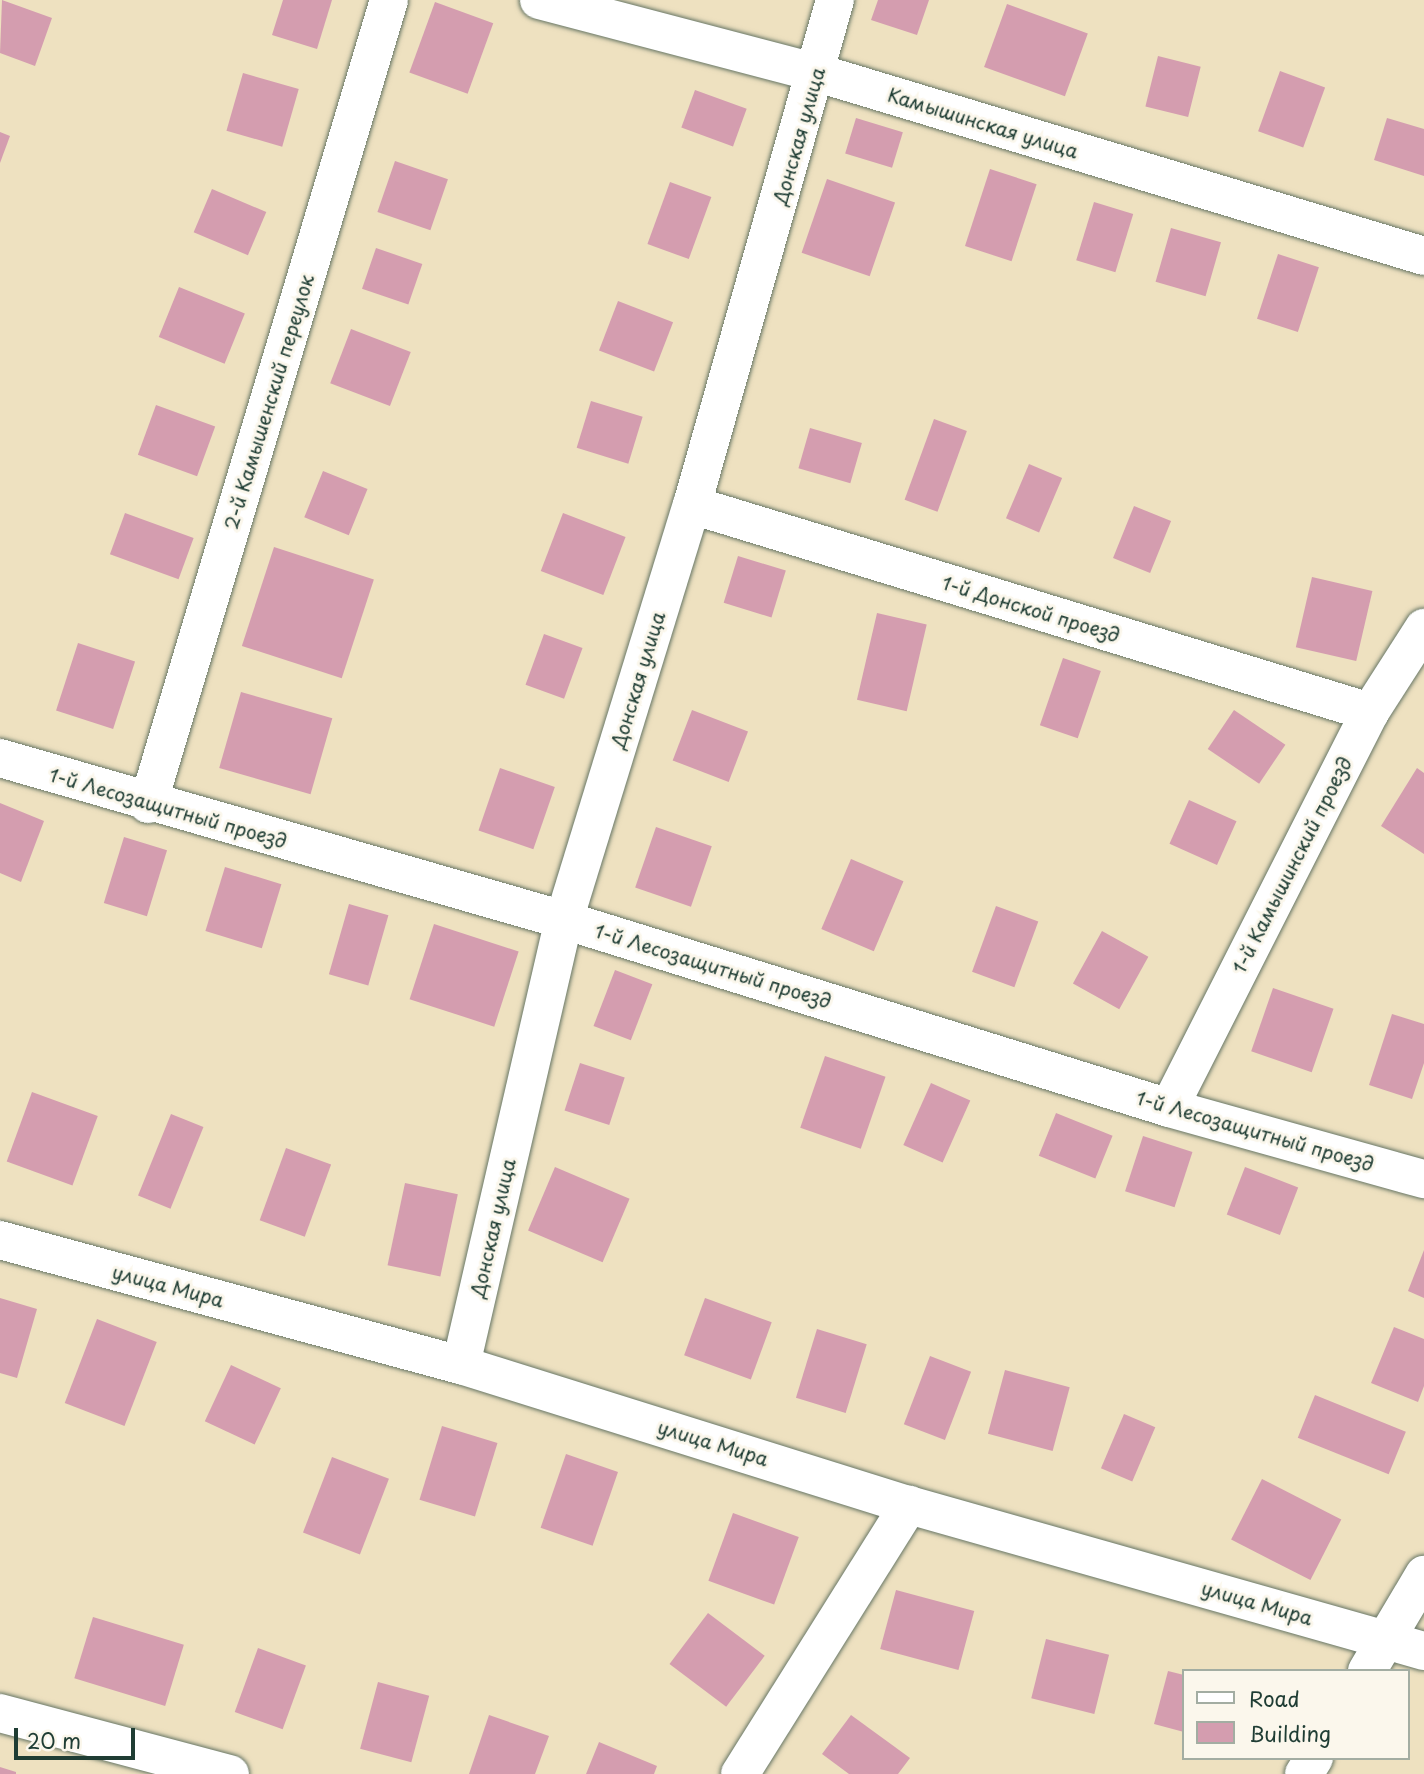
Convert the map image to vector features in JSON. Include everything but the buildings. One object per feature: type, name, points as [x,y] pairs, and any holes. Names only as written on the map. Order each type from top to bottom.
[{"type":"street","name":"2-й Камышенский переулок","points":[[148,804],[389,0]]},
{"type":"street","name":"Камышинская улица","points":[[539,0],[818,73],[1424,256]]},
{"type":"street","name":"Донская улица","points":[[461,1365],[564,920],[692,505],[818,73],[835,0]]},
{"type":"street","name":"1-й Донской проезд","points":[[692,505],[1370,712]]},
{"type":"street","name":"1-й Камышинский проезд","points":[[1169,1108],[1370,712],[1424,628]]},
{"type":"street","name":"1-й Лесозащитный проезд","points":[[0,758],[148,804],[564,920],[1169,1108],[1424,1179]]},
{"type":"street","name":"улица Мира","points":[[0,1240],[461,1365],[1376,1655],[1424,1651]]},
{"type":"street","points":[[740,1774],[909,1505]]},
{"type":"street","points":[[1376,1655],[1424,1574]]},
{"type":"street","points":[[0,1713],[230,1774]]}]
